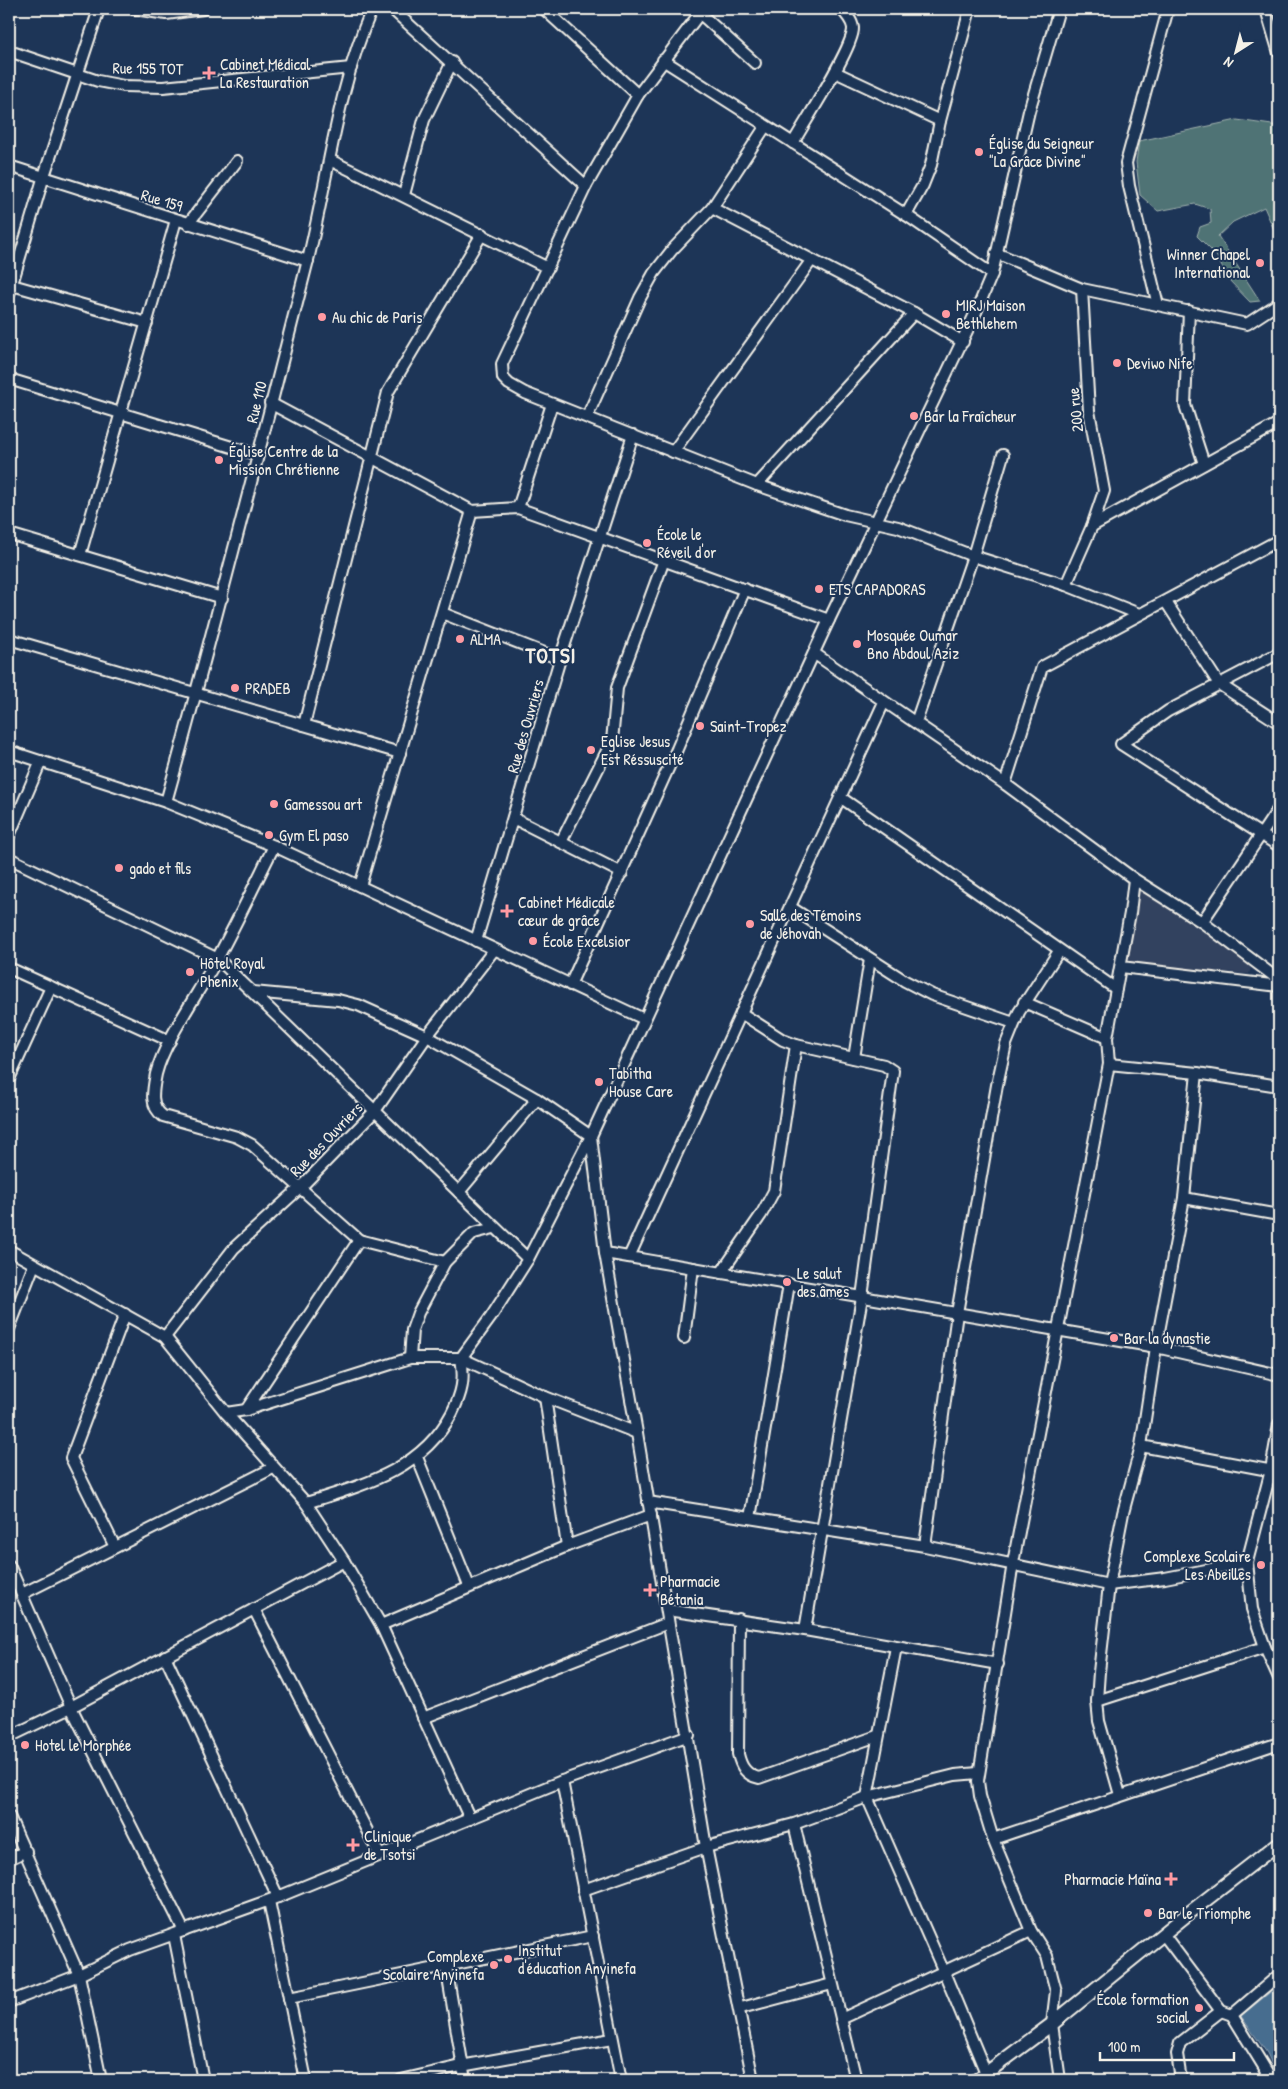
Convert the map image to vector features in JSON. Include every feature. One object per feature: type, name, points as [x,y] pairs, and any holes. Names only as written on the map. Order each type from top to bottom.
[{"type":"street","points":[[99,9],[43,179],[10,290],[147,323]]},
{"type":"street","points":[[135,9],[166,14],[203,9]]},
{"type":"street","name":"Rue 110","points":[[166,802],[222,598],[270,403],[308,261],[351,68],[372,9]]},
{"type":"street","points":[[392,9],[586,186]]},
{"type":"street","points":[[544,9],[638,95]]},
{"type":"street","points":[[792,143],[835,72],[852,33],[852,22],[841,9]]},
{"type":"street","points":[[906,215],[923,185],[931,165],[940,121],[970,9]]},
{"type":"street","points":[[306,1503],[372,1482],[417,1457],[439,1434],[459,1398],[464,1382],[461,1358],[491,1317],[528,1259],[591,1136],[815,654],[829,620],[878,522],[963,342],[992,274],[1029,111],[1059,9]]},
{"type":"street","points":[[1158,305],[1129,186],[1126,163],[1168,9]]},
{"type":"street","points":[[1266,9],[1279,53]]},
{"type":"street","points":[[755,63],[699,10],[638,95],[586,186],[502,364],[501,372],[509,384],[552,404],[757,485],[845,515],[898,527],[973,556],[1066,585],[1139,614]]},
{"type":"street","name":"Rue 155 TOT","points":[[9,51],[77,74],[124,86],[163,87],[351,68]]},
{"type":"street","points":[[663,60],[906,215],[992,274]]},
{"type":"street","points":[[404,195],[424,120],[452,62]]},
{"type":"street","points":[[835,72],[940,121]]},
{"type":"street","points":[[588,417],[640,298],[654,273],[672,250],[712,208],[765,126]]},
{"type":"street","points":[[330,160],[548,268]]},
{"type":"street","points":[[188,224],[237,161]]},
{"type":"street","name":"Rue 159","points":[[9,166],[43,179],[308,261]]},
{"type":"street","points":[[712,208],[914,313],[963,342]]},
{"type":"street","points":[[80,555],[176,220]]},
{"type":"street","points":[[304,725],[391,386],[482,234]]},
{"type":"street","points":[[996,253],[1082,289],[1246,324],[1279,303]]},
{"type":"street","points":[[673,452],[811,261]]},
{"type":"street","name":"200 rue","points":[[1066,585],[1092,526],[1104,491],[1089,411],[1082,289]]},
{"type":"street","points":[[1189,311],[1185,404],[1204,464]]},
{"type":"street","points":[[757,485],[914,313]]},
{"type":"street","points":[[9,379],[258,455]]},
{"type":"street","points":[[270,403],[472,511],[518,508],[829,620]]},
{"type":"street","points":[[518,508],[552,404]]},
{"type":"street","points":[[1092,526],[1279,423]]},
{"type":"street","name":"Rue des Ouvriers","points":[[476,941],[560,659],[598,537],[633,436]]},
{"type":"street","points":[[916,722],[973,556],[1003,455]]},
{"type":"street","points":[[360,886],[472,511]]},
{"type":"street","points":[[9,534],[222,598]]},
{"type":"street","points":[[1006,784],[1042,667],[1279,540]]},
{"type":"street","points":[[561,842],[612,741],[617,688],[664,560]]},
{"type":"street","points":[[570,985],[622,873],[745,589]]},
{"type":"street","points":[[1166,602],[1219,684],[1279,723]]},
{"type":"street","points":[[442,613],[560,659]]},
{"type":"street","points":[[9,639],[400,753]]},
{"type":"street","points":[[1279,653],[1168,711],[1121,744],[1279,846]]},
{"type":"street","points":[[815,654],[1006,784],[1134,879],[1202,922],[1279,980]]},
{"type":"street","points":[[629,1257],[884,702]]},
{"type":"street","points":[[9,751],[166,802],[274,846],[644,1019]]},
{"type":"street","points":[[9,836],[41,761]]},
{"type":"street","points":[[840,798],[1116,989]]},
{"type":"street","points":[[1202,922],[1263,835],[1279,808]]},
{"type":"street","points":[[513,818],[622,873]]},
{"type":"street","points":[[274,846],[218,959],[170,1041],[156,1074],[152,1102],[158,1112],[246,1141],[301,1187],[359,1240],[445,1262]]},
{"type":"street","points":[[9,858],[218,959],[528,1259]]},
{"type":"street","points":[[1060,2080],[1052,2024],[1056,1991],[1047,1956],[1031,1931],[993,1839],[980,1796],[978,1773],[998,1664],[1013,1564],[1109,1064],[1107,1038],[1121,968],[1134,879]]},
{"type":"street","points":[[790,907],[870,960],[932,995],[1014,1023]]},
{"type":"street","name":"Rue des Ouvriers","points":[[165,1337],[234,1248],[301,1187],[375,1110],[427,1036],[494,950]]},
{"type":"street","points":[[925,1546],[957,1313],[997,1085],[1006,1044],[1024,1002],[1059,951]]},
{"type":"street","points":[[854,1058],[870,960]]},
{"type":"street","points":[[9,968],[170,1041]]},
{"type":"street","points":[[1121,968],[1279,986]]},
{"type":"street","points":[[9,1079],[51,987]]},
{"type":"street","points":[[253,992],[347,1002],[427,1036],[537,1099],[591,1136],[605,1253],[689,1735],[706,1847],[753,2080]]},
{"type":"street","points":[[1024,1002],[1107,1038]]},
{"type":"street","points":[[741,1012],[783,1040],[796,1045],[884,1064],[893,1071],[862,1297],[805,1630]]},
{"type":"street","points":[[721,1273],[761,1215],[774,1192],[796,1045]]},
{"type":"street","points":[[1109,1064],[1197,1073],[1279,1086]]},
{"type":"street","points":[[1120,1795],[1099,1721],[1097,1701],[1109,1586],[1123,1513],[1142,1446],[1156,1347],[1184,1198],[1197,1073]]},
{"type":"street","points":[[459,1192],[537,1099]]},
{"type":"street","points":[[1184,1198],[1279,1215]]},
{"type":"street","points":[[410,1358],[412,1330],[418,1313],[445,1262],[474,1233],[494,1228]]},
{"type":"street","points":[[246,1410],[359,1240]]},
{"type":"street","points":[[9,1250],[165,1337],[226,1413],[306,1503],[344,1561],[381,1625],[470,1819]]},
{"type":"street","points":[[605,1253],[1156,1347],[1279,1375]]},
{"type":"street","points":[[9,1329],[34,1265]]},
{"type":"street","points":[[684,1338],[693,1268]]},
{"type":"street","points":[[750,1518],[789,1284]]},
{"type":"street","points":[[115,1547],[71,1458],[125,1314]]},
{"type":"street","points":[[226,1413],[246,1410],[410,1358],[461,1358],[545,1397],[637,1433]]},
{"type":"street","points":[[545,1397],[567,1546]]},
{"type":"street","points":[[1279,1424],[1275,1471],[1247,1562],[1252,1609],[1265,1647],[1279,1674]]},
{"type":"street","points":[[1142,1446],[1275,1471]]},
{"type":"street","points":[[417,1457],[469,1586]]},
{"type":"street","points":[[22,1594],[273,1468]]},
{"type":"street","points":[[648,1502],[925,1546],[1109,1586],[1165,1578],[1247,1562]]},
{"type":"street","points":[[381,1625],[469,1586],[650,1515]]},
{"type":"street","points":[[9,1737],[71,1707],[344,1561]]},
{"type":"street","points":[[9,1564],[71,1707],[179,1933],[203,2080]]},
{"type":"street","points":[[254,1609],[379,1854]]},
{"type":"street","points":[[667,1610],[739,1619],[998,1664]]},
{"type":"street","points":[[739,1619],[738,1754],[740,1762],[751,1776],[760,1778],[877,1736]]},
{"type":"street","points":[[423,1718],[668,1623]]},
{"type":"street","points":[[896,1647],[877,1736],[867,1797],[944,1972],[982,2077],[1052,2024],[1279,1843]]},
{"type":"street","points":[[1097,1701],[1265,1647]]},
{"type":"street","points":[[165,1656],[274,1899],[289,1998],[306,2080]]},
{"type":"street","points":[[9,2002],[79,1974],[130,1950],[274,1899],[379,1854],[562,1781],[689,1735]]},
{"type":"street","points":[[993,1839],[1279,1743]]},
{"type":"street","points":[[583,1890],[706,1847],[794,1824],[867,1797],[956,1776],[978,1773]]},
{"type":"street","points":[[562,1781],[621,2080]]},
{"type":"street","points":[[9,1816],[79,1974],[100,2080]]},
{"type":"street","points":[[794,1824],[856,2080]]},
{"type":"street","points":[[9,1859],[26,1851]]},
{"type":"street","points":[[841,2019],[1031,1931]]},
{"type":"street","points":[[1164,1935],[1220,2012],[1232,2015],[1272,2080]]},
{"type":"street","points":[[289,1998],[593,1936]]},
{"type":"street","points":[[446,1966],[464,2080]]},
{"type":"street","points":[[1232,2015],[1279,1975]]},
{"type":"street","points":[[740,2008],[832,1984]]},
{"type":"street","points":[[1181,2080],[1177,2054],[1180,2043],[1220,2012]]},
{"type":"street","points":[[401,2080],[461,2066],[612,2039]]},
{"type":"shaded area","points":[[1138,889],[1252,963],[1249,974],[1125,964]]},
{"type":"shaded area","points":[[1279,1985],[1279,2080],[1267,2053],[1241,2016]]},
{"type":"green space","points":[[1237,120],[1279,126],[1279,241],[1264,207],[1233,222],[1218,236],[1260,301],[1250,302],[1228,279],[1216,255],[1197,236],[1200,227],[1211,223],[1210,209],[1195,204],[1158,211],[1140,195],[1136,162],[1139,141]]},
{"type":"place","name":"Cabinet Médical La Restauration","points":[[209,73]]},
{"type":"place","name":"Église du Seigneur \"La Grâce Divine\"","points":[[979,152]]},
{"type":"place","name":"Winner Chapel International","points":[[1260,263]]},
{"type":"place","name":"MIRJ Maison Bethlehem","points":[[946,314]]},
{"type":"place","name":"Au chic de Paris","points":[[322,317]]},
{"type":"place","name":"Deviwo Nife","points":[[1117,363]]},
{"type":"place","name":"Bar la Fraîcheur","points":[[914,416]]},
{"type":"place","name":"Église Centre de la Mission Chrétienne","points":[[219,460]]},
{"type":"place","name":"École le Réveil d'or","points":[[647,543]]},
{"type":"place","name":"ETS CAPADORAS","points":[[819,589]]},
{"type":"place","name":"ALMA","points":[[460,639]]},
{"type":"place","name":"Mosquée Oumar Bno Abdoul Aziz","points":[[857,644]]},
{"type":"place","name":"PRADEB","points":[[235,688]]},
{"type":"place","name":"Saint-Tropez","points":[[700,726]]},
{"type":"place","name":"Eglise Jesus Est Réssuscité","points":[[591,750]]},
{"type":"place","name":"Gamessou art","points":[[274,804]]},
{"type":"place","name":"Gym El paso","points":[[269,835]]},
{"type":"place","name":"gado et fils","points":[[119,868]]},
{"type":"place","name":"Cabinet Médicale cœur de grâce","points":[[507,911]]},
{"type":"place","name":"Salle des Témoins de Jéhovah","points":[[750,924]]},
{"type":"place","name":"École Excelsior","points":[[533,941]]},
{"type":"place","name":"Hôtel Royal Phenix","points":[[190,972]]},
{"type":"place","name":"Tabitha House Care","points":[[599,1082]]},
{"type":"place","name":"Le salut des âmes","points":[[787,1282]]},
{"type":"place","name":"Bar la dynastie","points":[[1114,1338]]},
{"type":"place","name":"Complexe Scolaire Les Abeilles","points":[[1261,1565]]},
{"type":"place","name":"Pharmacie Bétania","points":[[650,1590]]},
{"type":"place","name":"Hotel le Morphée","points":[[25,1745]]},
{"type":"place","name":"Clinique de Tsotsi","points":[[353,1845]]},
{"type":"place","name":"Pharmacie Maïna","points":[[1171,1879]]},
{"type":"place","name":"Bar le Triomphe","points":[[1148,1913]]},
{"type":"place","name":"Institut d'éducation Anyinefa","points":[[508,1959]]},
{"type":"place","name":"Complexe Scolaire Anyinefa","points":[[494,1965]]},
{"type":"place","name":"École formation social","points":[[1199,2008]]},
{"type":"district","name":"TOTSI","points":[[551,656]]}]
